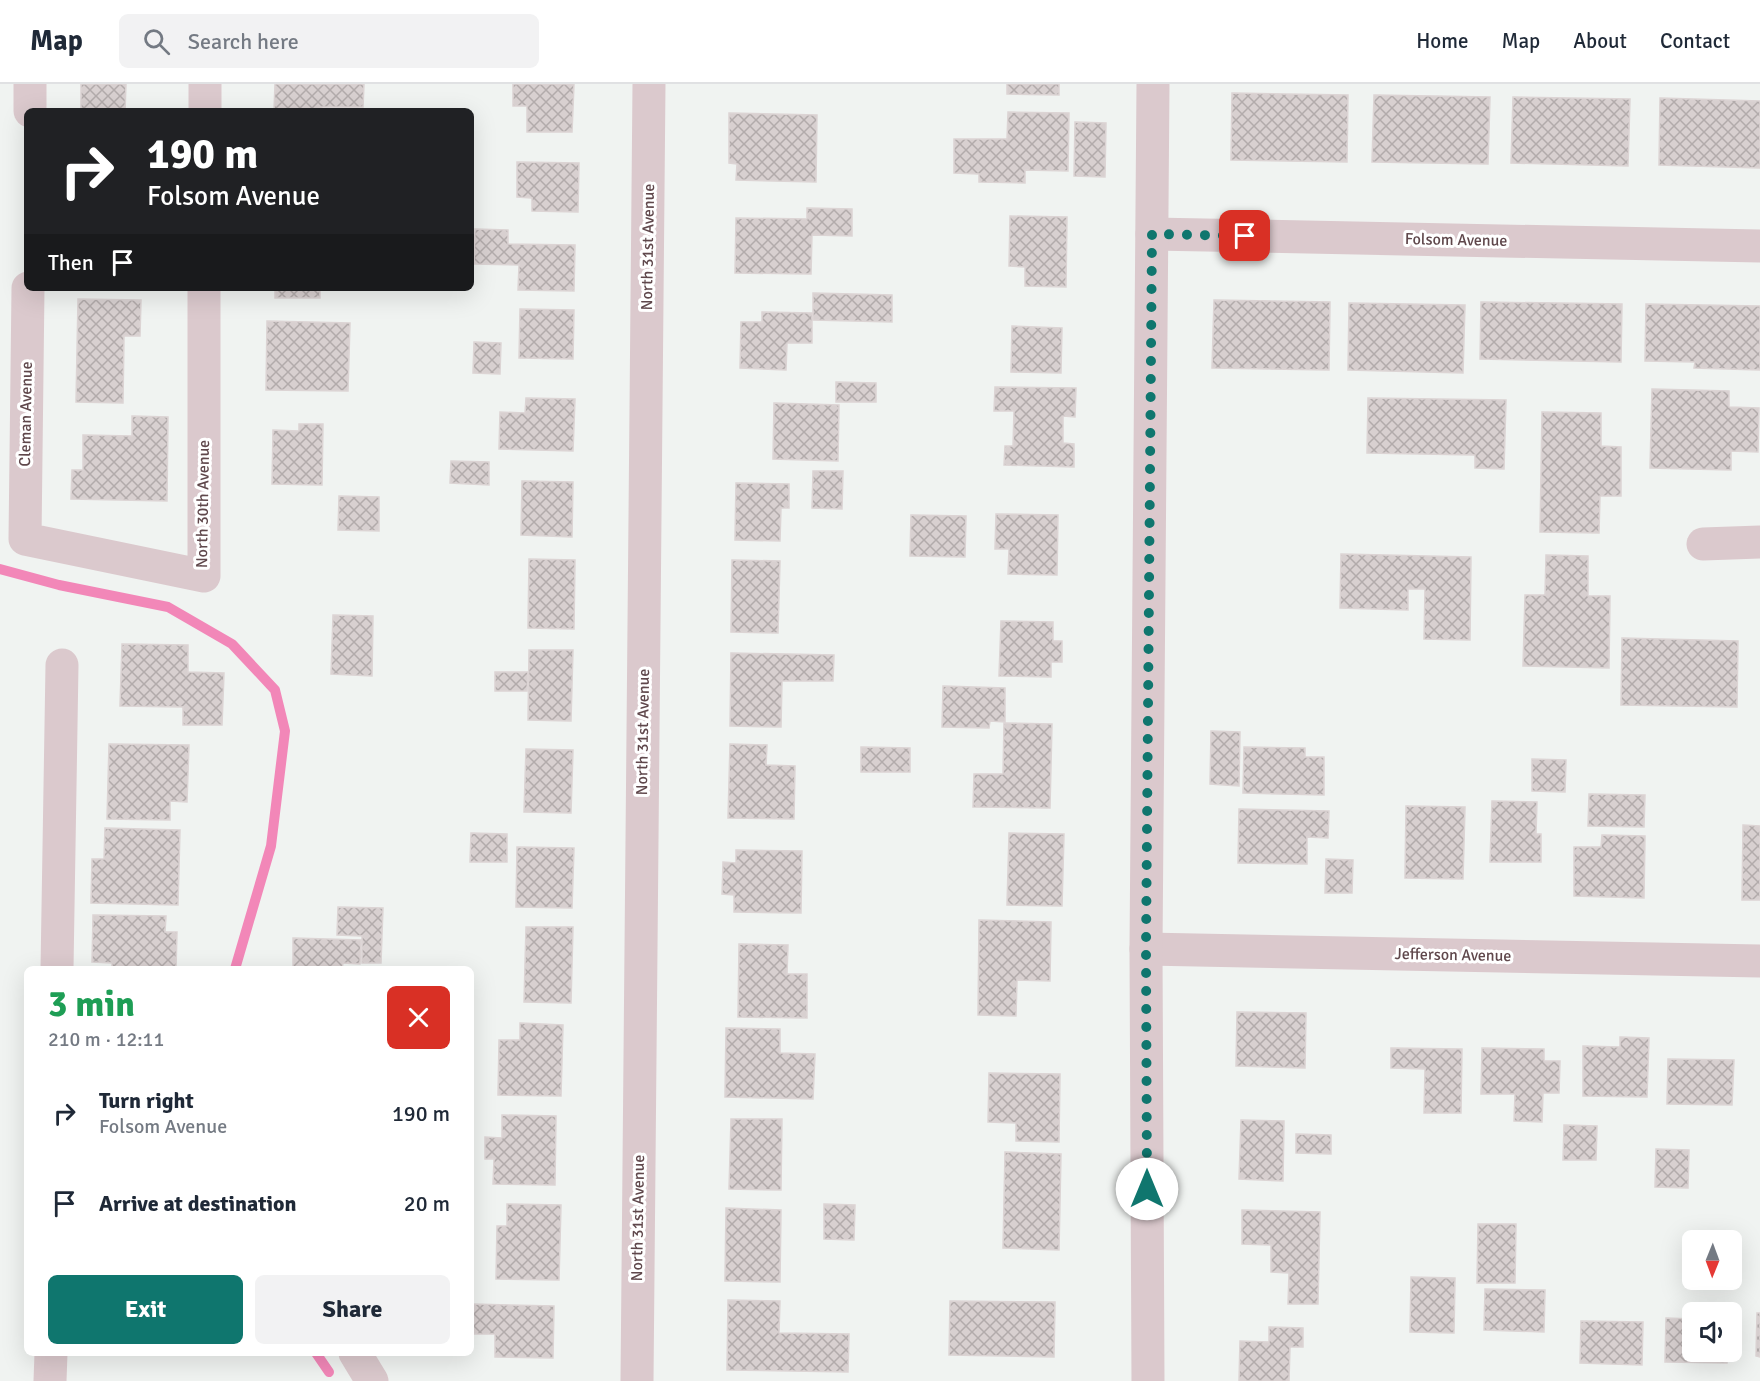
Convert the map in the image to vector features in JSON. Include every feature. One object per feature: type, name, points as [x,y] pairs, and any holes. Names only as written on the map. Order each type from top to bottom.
[{"type":"street","points":[[30,84],[30,108]]},
{"type":"street","points":[[205,84],[205,108]]},
{"type":"street","name":"North 31st Avenue","points":[[637,1381],[649,84]]},
{"type":"street","points":[[1148,1381],[1146,949],[1153,84]]},
{"type":"street","name":"Folsom Avenue","points":[[1152,234],[1760,246]]},
{"type":"street","name":"Cleman Avenue","points":[[25,539],[28,291]]},
{"type":"street","name":"North 30th Avenue","points":[[25,539],[204,576],[204,291]]},
{"type":"street","points":[[1703,544],[1760,542]]},
{"type":"street","points":[[57,966],[62,664]]},
{"type":"street","name":"Jefferson Avenue","points":[[1146,949],[1760,961]]},
{"type":"street","points":[[50,1381],[51,1356]]},
{"type":"street","points":[[357,1356],[372,1381]]},
{"type":"building","points":[[81,84],[126,84],[125,108],[81,108]]},
{"type":"building","points":[[275,84],[364,84],[363,107],[274,108]]},
{"type":"building","points":[[513,84],[574,84],[572,132],[527,132],[527,106],[513,106]]},
{"type":"building","points":[[1007,84],[1059,84],[1059,95],[1007,94]]},
{"type":"building","points":[[1232,93],[1348,95],[1347,162],[1231,160]]},
{"type":"building","points":[[1374,95],[1490,97],[1488,164],[1372,162]]},
{"type":"building","points":[[1513,97],[1630,99],[1628,166],[1511,163]]},
{"type":"building","points":[[1660,98],[1760,101],[1760,168],[1659,165]]},
{"type":"building","points":[[1008,112],[1069,113],[1068,171],[1025,170],[1025,183],[979,182],[979,174],[954,173],[954,139],[1007,139]]},
{"type":"building","points":[[729,113],[817,115],[816,182],[736,180],[737,164],[729,163]]},
{"type":"building","points":[[1075,122],[1106,123],[1105,177],[1074,176]]},
{"type":"building","points":[[517,162],[579,163],[578,212],[532,211],[532,198],[517,197]]},
{"type":"building","points":[[807,208],[852,209],[852,236],[812,235],[811,274],[735,273],[736,218],[807,219]]},
{"type":"building","points":[[1010,216],[1067,217],[1066,287],[1025,286],[1025,267],[1009,266]]},
{"type":"building","points":[[475,229],[508,230],[508,244],[575,245],[574,291],[518,290],[519,265],[474,264]]},
{"type":"building","points":[[275,291],[320,291],[320,298],[275,298]]},
{"type":"building","points":[[813,293],[892,295],[892,322],[813,320]]},
{"type":"building","points":[[78,299],[141,300],[140,336],[124,336],[123,403],[76,402]]},
{"type":"building","points":[[1214,300],[1330,302],[1329,370],[1212,368]]},
{"type":"building","points":[[1481,302],[1622,304],[1621,362],[1480,359]]},
{"type":"building","points":[[1349,303],[1465,305],[1463,373],[1348,370]]},
{"type":"building","points":[[1646,304],[1760,306],[1760,370],[1694,368],[1695,362],[1645,361]]},
{"type":"building","points":[[520,309],[574,310],[573,359],[519,358]]},
{"type":"building","points":[[762,312],[812,313],[812,343],[787,343],[786,370],[740,368],[741,322],[762,322]]},
{"type":"building","points":[[267,321],[350,323],[348,391],[266,390]]},
{"type":"building","points":[[1012,326],[1062,328],[1061,373],[1011,372]]},
{"type":"building","points":[[474,342],[501,343],[500,374],[473,373]]},
{"type":"building","points":[[836,382],[876,383],[876,402],[836,402]]},
{"type":"building","points":[[995,387],[1076,388],[1075,417],[1063,416],[1063,443],[1074,444],[1074,467],[1004,465],[1005,446],[1013,446],[1014,411],[994,411]]},
{"type":"building","points":[[1652,389],[1729,391],[1729,407],[1759,408],[1758,452],[1731,451],[1731,470],[1650,468]]},
{"type":"building","points":[[526,398],[575,399],[573,451],[499,449],[500,412],[525,413]]},
{"type":"building","points":[[1368,398],[1506,400],[1504,469],[1475,468],[1475,455],[1367,453]]},
{"type":"building","points":[[774,403],[839,405],[838,461],[773,459]]},
{"type":"building","points":[[1542,412],[1601,413],[1601,446],[1621,447],[1621,496],[1600,496],[1599,533],[1540,532]]},
{"type":"building","points":[[132,416],[168,417],[167,501],[71,499],[72,470],[83,470],[83,435],[132,436]]},
{"type":"building","points":[[299,424],[323,424],[322,485],[272,484],[273,430],[299,431]]},
{"type":"building","points":[[451,461],[489,462],[489,485],[450,483]]},
{"type":"building","points":[[813,471],[843,471],[842,509],[812,508]]},
{"type":"building","points":[[522,481],[573,482],[572,537],[521,535]]},
{"type":"building","points":[[736,483],[789,484],[789,508],[781,508],[780,541],[735,540]]},
{"type":"building","points":[[339,496],[379,497],[379,531],[338,530]]},
{"type":"building","points":[[996,514],[1058,515],[1057,575],[1008,574],[1009,549],[995,549]]},
{"type":"building","points":[[911,515],[966,516],[965,557],[910,556]]},
{"type":"building","points":[[1341,554],[1471,557],[1470,640],[1424,639],[1425,589],[1408,589],[1408,610],[1340,608]]},
{"type":"building","points":[[1546,555],[1588,556],[1588,596],[1610,596],[1609,668],[1523,666],[1525,595],[1545,595]]},
{"type":"building","points":[[529,559],[575,560],[574,629],[528,628]]},
{"type":"building","points":[[732,560],[780,561],[778,633],[731,632]]},
{"type":"building","points":[[333,615],[373,616],[372,676],[331,674]]},
{"type":"building","points":[[1001,621],[1053,622],[1053,641],[1062,641],[1062,662],[1051,662],[1051,677],[999,676]]},
{"type":"building","points":[[1622,638],[1738,641],[1737,707],[1621,705]]},
{"type":"building","points":[[122,644],[188,645],[188,672],[224,673],[222,725],[183,725],[183,707],[120,706]]},
{"type":"building","points":[[529,650],[573,650],[571,721],[528,720]]},
{"type":"building","points":[[731,653],[834,655],[833,681],[782,681],[781,727],[730,726]]},
{"type":"building","points":[[495,672],[528,672],[527,691],[495,691]]},
{"type":"building","points":[[943,686],[1005,688],[1005,722],[990,721],[989,728],[942,727]]},
{"type":"building","points":[[1004,723],[1052,724],[1050,808],[973,807],[974,774],[1003,774]]},
{"type":"building","points":[[1211,731],[1240,732],[1239,786],[1210,784]]},
{"type":"building","points":[[109,744],[189,745],[187,802],[170,801],[170,820],[107,819]]},
{"type":"building","points":[[730,744],[767,745],[766,765],[795,766],[794,819],[728,818]]},
{"type":"building","points":[[861,747],[910,748],[910,772],[861,772]]},
{"type":"building","points":[[1244,747],[1305,748],[1305,757],[1324,757],[1324,795],[1243,793]]},
{"type":"building","points":[[526,749],[573,750],[571,813],[524,812]]},
{"type":"building","points":[[1532,759],[1566,760],[1565,792],[1532,791]]},
{"type":"building","points":[[1589,794],[1645,795],[1644,827],[1588,826]]},
{"type":"building","points":[[1492,801],[1537,802],[1536,834],[1541,834],[1541,862],[1490,862]]},
{"type":"building","points":[[1406,806],[1465,807],[1463,879],[1405,878]]},
{"type":"building","points":[[1239,809],[1329,811],[1328,838],[1307,837],[1307,864],[1238,863]]},
{"type":"building","points":[[1743,825],[1760,826],[1760,900],[1742,900]]},
{"type":"building","points":[[105,828],[180,830],[178,905],[91,903],[92,859],[104,859]]},
{"type":"building","points":[[471,833],[507,834],[507,862],[470,862]]},
{"type":"building","points":[[1009,833],[1064,834],[1062,906],[1007,905]]},
{"type":"building","points":[[1602,835],[1645,836],[1644,898],[1574,896],[1574,847],[1601,847]]},
{"type":"building","points":[[517,847],[574,848],[572,908],[516,907]]},
{"type":"building","points":[[736,850],[802,851],[801,913],[734,912],[734,895],[722,894],[723,862],[736,863]]},
{"type":"building","points":[[1326,859],[1353,860],[1352,893],[1325,893]]},
{"type":"building","points":[[338,907],[383,908],[381,963],[362,963],[362,936],[337,935]]},
{"type":"building","points":[[93,915],[166,916],[165,932],[177,932],[176,966],[112,966],[112,963],[92,962]]},
{"type":"building","points":[[979,920],[1051,922],[1050,981],[1017,980],[1016,1016],[978,1015]]},
{"type":"building","points":[[526,927],[573,927],[571,1003],[524,1002]]},
{"type":"building","points":[[293,938],[361,940],[360,964],[293,966]]},
{"type":"building","points":[[739,944],[788,945],[787,974],[807,974],[807,1018],[738,1017]]},
{"type":"building","points":[[1237,1012],[1306,1013],[1305,1068],[1236,1066]]},
{"type":"building","points":[[520,1023],[563,1025],[561,1096],[498,1095],[499,1040],[520,1040]]},
{"type":"building","points":[[726,1028],[780,1029],[780,1053],[815,1054],[813,1099],[725,1097]]},
{"type":"building","points":[[1620,1037],[1649,1038],[1647,1097],[1583,1096],[1583,1046],[1620,1047]]},
{"type":"building","points":[[1391,1048],[1462,1049],[1461,1113],[1424,1113],[1425,1069],[1391,1068]]},
{"type":"building","points":[[1482,1048],[1544,1049],[1544,1061],[1560,1061],[1559,1093],[1543,1093],[1542,1122],[1514,1121],[1515,1094],[1481,1094]]},
{"type":"building","points":[[1668,1059],[1734,1060],[1732,1105],[1667,1104]]},
{"type":"building","points":[[989,1073],[1060,1074],[1059,1142],[1016,1141],[1016,1123],[988,1122]]},
{"type":"building","points":[[502,1115],[556,1116],[555,1185],[493,1184],[494,1159],[485,1159],[485,1137],[502,1138]]},
{"type":"building","points":[[731,1119],[782,1119],[781,1190],[729,1189]]},
{"type":"building","points":[[1241,1120],[1284,1121],[1283,1181],[1239,1179]]},
{"type":"building","points":[[1564,1125],[1597,1126],[1596,1160],[1563,1160]]},
{"type":"building","points":[[1296,1134],[1331,1135],[1331,1154],[1296,1153]]},
{"type":"building","points":[[1656,1149],[1689,1150],[1688,1188],[1655,1187]]},
{"type":"building","points":[[1005,1152],[1061,1154],[1059,1250],[1003,1248]]},
{"type":"building","points":[[507,1204],[561,1205],[559,1280],[496,1279],[497,1226],[507,1226]]},
{"type":"building","points":[[824,1204],[855,1205],[854,1240],[824,1239]]},
{"type":"building","points":[[726,1208],[781,1210],[780,1282],[725,1281]]},
{"type":"building","points":[[1242,1210],[1320,1212],[1318,1304],[1288,1304],[1289,1273],[1271,1272],[1271,1245],[1242,1244]]},
{"type":"building","points":[[1478,1224],[1516,1224],[1515,1283],[1477,1283]]},
{"type":"building","points":[[1411,1277],[1455,1278],[1454,1333],[1410,1332]]},
{"type":"building","points":[[1485,1289],[1545,1290],[1544,1332],[1484,1330]]},
{"type":"building","points":[[728,1300],[780,1301],[779,1333],[849,1334],[848,1372],[727,1370]]},
{"type":"building","points":[[950,1301],[1055,1302],[1054,1357],[949,1355]]},
{"type":"building","points":[[474,1304],[554,1306],[553,1358],[495,1357],[495,1334],[474,1334]]},
{"type":"building","points":[[1757,1313],[1760,1313],[1760,1357],[1756,1356]]},
{"type":"building","points":[[1666,1318],[1682,1319],[1682,1362],[1727,1363],[1665,1362]]},
{"type":"building","points":[[1581,1321],[1643,1322],[1642,1365],[1580,1363]]},
{"type":"building","points":[[1269,1327],[1303,1328],[1303,1347],[1290,1347],[1289,1381],[1239,1381],[1240,1341],[1269,1342]]},
{"type":"waterway","points":[[0,569],[59,585],[168,607],[232,644],[275,690],[285,731],[271,846],[236,966]]},
{"type":"waterway","points":[[318,1356],[329,1372]]},
{"type":"route","points":[[1147,1189],[1146,949],[1152,234],[1245,236]]}]
